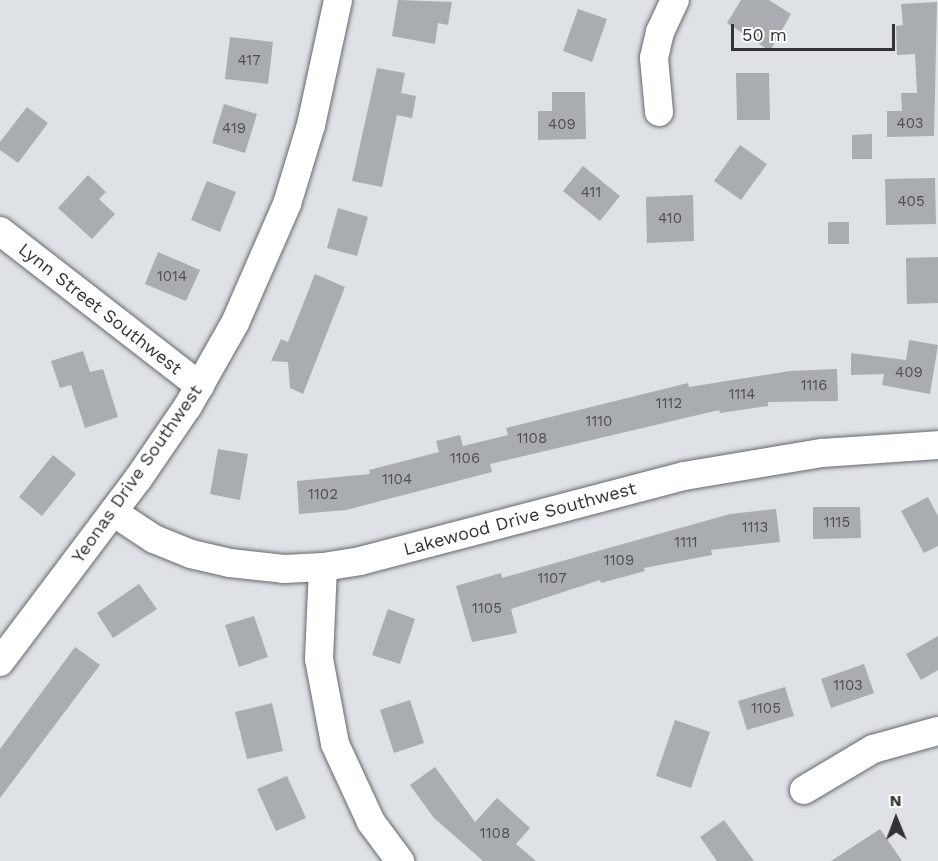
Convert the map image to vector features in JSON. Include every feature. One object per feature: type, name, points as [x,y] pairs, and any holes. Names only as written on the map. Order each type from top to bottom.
[{"type":"street","name":"Yeonas Drive Southwest","points":[[0,662],[113,512],[200,386],[261,268],[286,204],[311,125],[338,0]]},
{"type":"street","points":[[658,112],[654,58],[660,32],[675,0]]},
{"type":"street","name":"Lynn Street Southwest","points":[[0,231],[200,386]]},
{"type":"street","name":"Lakewood Drive Southwest","points":[[113,512],[154,539],[191,554],[230,563],[284,569],[323,567],[360,561],[684,476],[742,464],[822,453],[938,445]]},
{"type":"street","points":[[323,567],[320,659],[335,744],[370,822],[400,861]]},
{"type":"street","points":[[804,790],[873,749],[938,730]]},
{"type":"building","points":[[398,0],[452,2],[448,25],[438,23],[435,44],[392,36]]},
{"type":"building","points":[[741,0],[769,0],[791,14],[770,51],[727,23]]},
{"type":"building","points":[[937,2],[934,136],[887,137],[887,111],[902,111],[901,93],[917,93],[915,54],[897,55],[896,26],[903,25],[901,4]]},
{"type":"building","points":[[578,9],[607,19],[592,62],[563,51]]},
{"type":"building","points":[[230,37],[273,42],[268,84],[225,79]]},
{"type":"building","points":[[377,68],[405,73],[401,93],[416,96],[412,118],[397,115],[382,187],[352,181]]},
{"type":"building","points":[[736,73],[769,73],[770,120],[737,120]]},
{"type":"building","points":[[552,92],[585,92],[586,139],[538,140],[538,111],[552,111]]},
{"type":"building","points":[[224,104],[257,114],[245,153],[212,143]]},
{"type":"building","points":[[27,107],[48,123],[18,163],[0,150],[0,142]]},
{"type":"building","points":[[872,134],[872,159],[852,159],[852,135]]},
{"type":"building","points":[[740,145],[767,164],[741,200],[714,181]]},
{"type":"building","points":[[583,166],[620,196],[600,221],[563,191]]},
{"type":"building","points":[[88,175],[106,192],[99,199],[115,214],[92,239],[58,208]]},
{"type":"building","points":[[935,178],[936,224],[886,225],[885,179]]},
{"type":"building","points":[[207,181],[236,192],[220,232],[191,220]]},
{"type":"building","points":[[693,195],[694,241],[647,243],[646,197]]},
{"type":"building","points":[[338,208],[368,217],[357,256],[327,248]]},
{"type":"building","points":[[828,222],[849,222],[849,244],[828,244]]},
{"type":"building","points":[[158,252],[200,270],[186,301],[145,284]]},
{"type":"building","points":[[938,257],[938,303],[907,304],[906,258]]},
{"type":"building","points":[[315,274],[345,287],[303,394],[290,388],[288,362],[271,361],[281,339],[288,342]]},
{"type":"building","points":[[909,340],[938,345],[930,394],[882,385],[884,374],[851,375],[851,353],[906,360]]},
{"type":"building","points":[[83,351],[90,372],[103,369],[118,417],[85,428],[71,385],[60,388],[51,361]]},
{"type":"building","points":[[837,369],[838,401],[768,402],[768,406],[720,413],[719,410],[490,464],[492,472],[346,510],[299,514],[297,481],[370,474],[369,470],[439,452],[436,441],[460,435],[463,446],[508,435],[506,428],[688,383],[689,387],[790,371]]},
{"type":"building","points":[[218,449],[248,454],[240,500],[210,494]]},
{"type":"building","points":[[53,455],[76,474],[42,516],[19,497]]},
{"type":"building","points":[[928,497],[938,516],[938,546],[924,553],[901,511]]},
{"type":"building","points":[[813,507],[860,507],[861,538],[813,539]]},
{"type":"building","points":[[776,509],[780,542],[711,550],[712,555],[644,568],[645,571],[601,583],[600,580],[511,609],[517,633],[472,642],[456,586],[501,573],[502,578],[730,514]]},
{"type":"building","points":[[139,584],[157,609],[113,638],[97,613]]},
{"type":"building","points":[[388,609],[415,619],[400,664],[372,655]]},
{"type":"building","points":[[254,616],[268,657],[239,667],[225,625]]},
{"type":"building","points":[[938,636],[938,670],[921,680],[906,654]]},
{"type":"building","points":[[75,647],[100,665],[0,798],[0,749]]},
{"type":"building","points":[[864,664],[874,693],[831,708],[821,679]]},
{"type":"building","points":[[785,687],[794,716],[747,730],[738,701]]},
{"type":"building","points":[[410,700],[424,743],[394,753],[380,710]]},
{"type":"building","points":[[272,703],[283,751],[247,759],[235,712]]},
{"type":"building","points":[[675,720],[710,732],[691,788],[656,776]]},
{"type":"building","points":[[435,767],[475,822],[497,798],[530,828],[516,844],[536,861],[483,861],[434,818],[410,785]]},
{"type":"building","points":[[287,776],[306,818],[276,831],[257,789]]},
{"type":"building","points":[[724,820],[754,861],[717,861],[700,837]]},
{"type":"building","points":[[880,829],[902,861],[831,861]]}]
